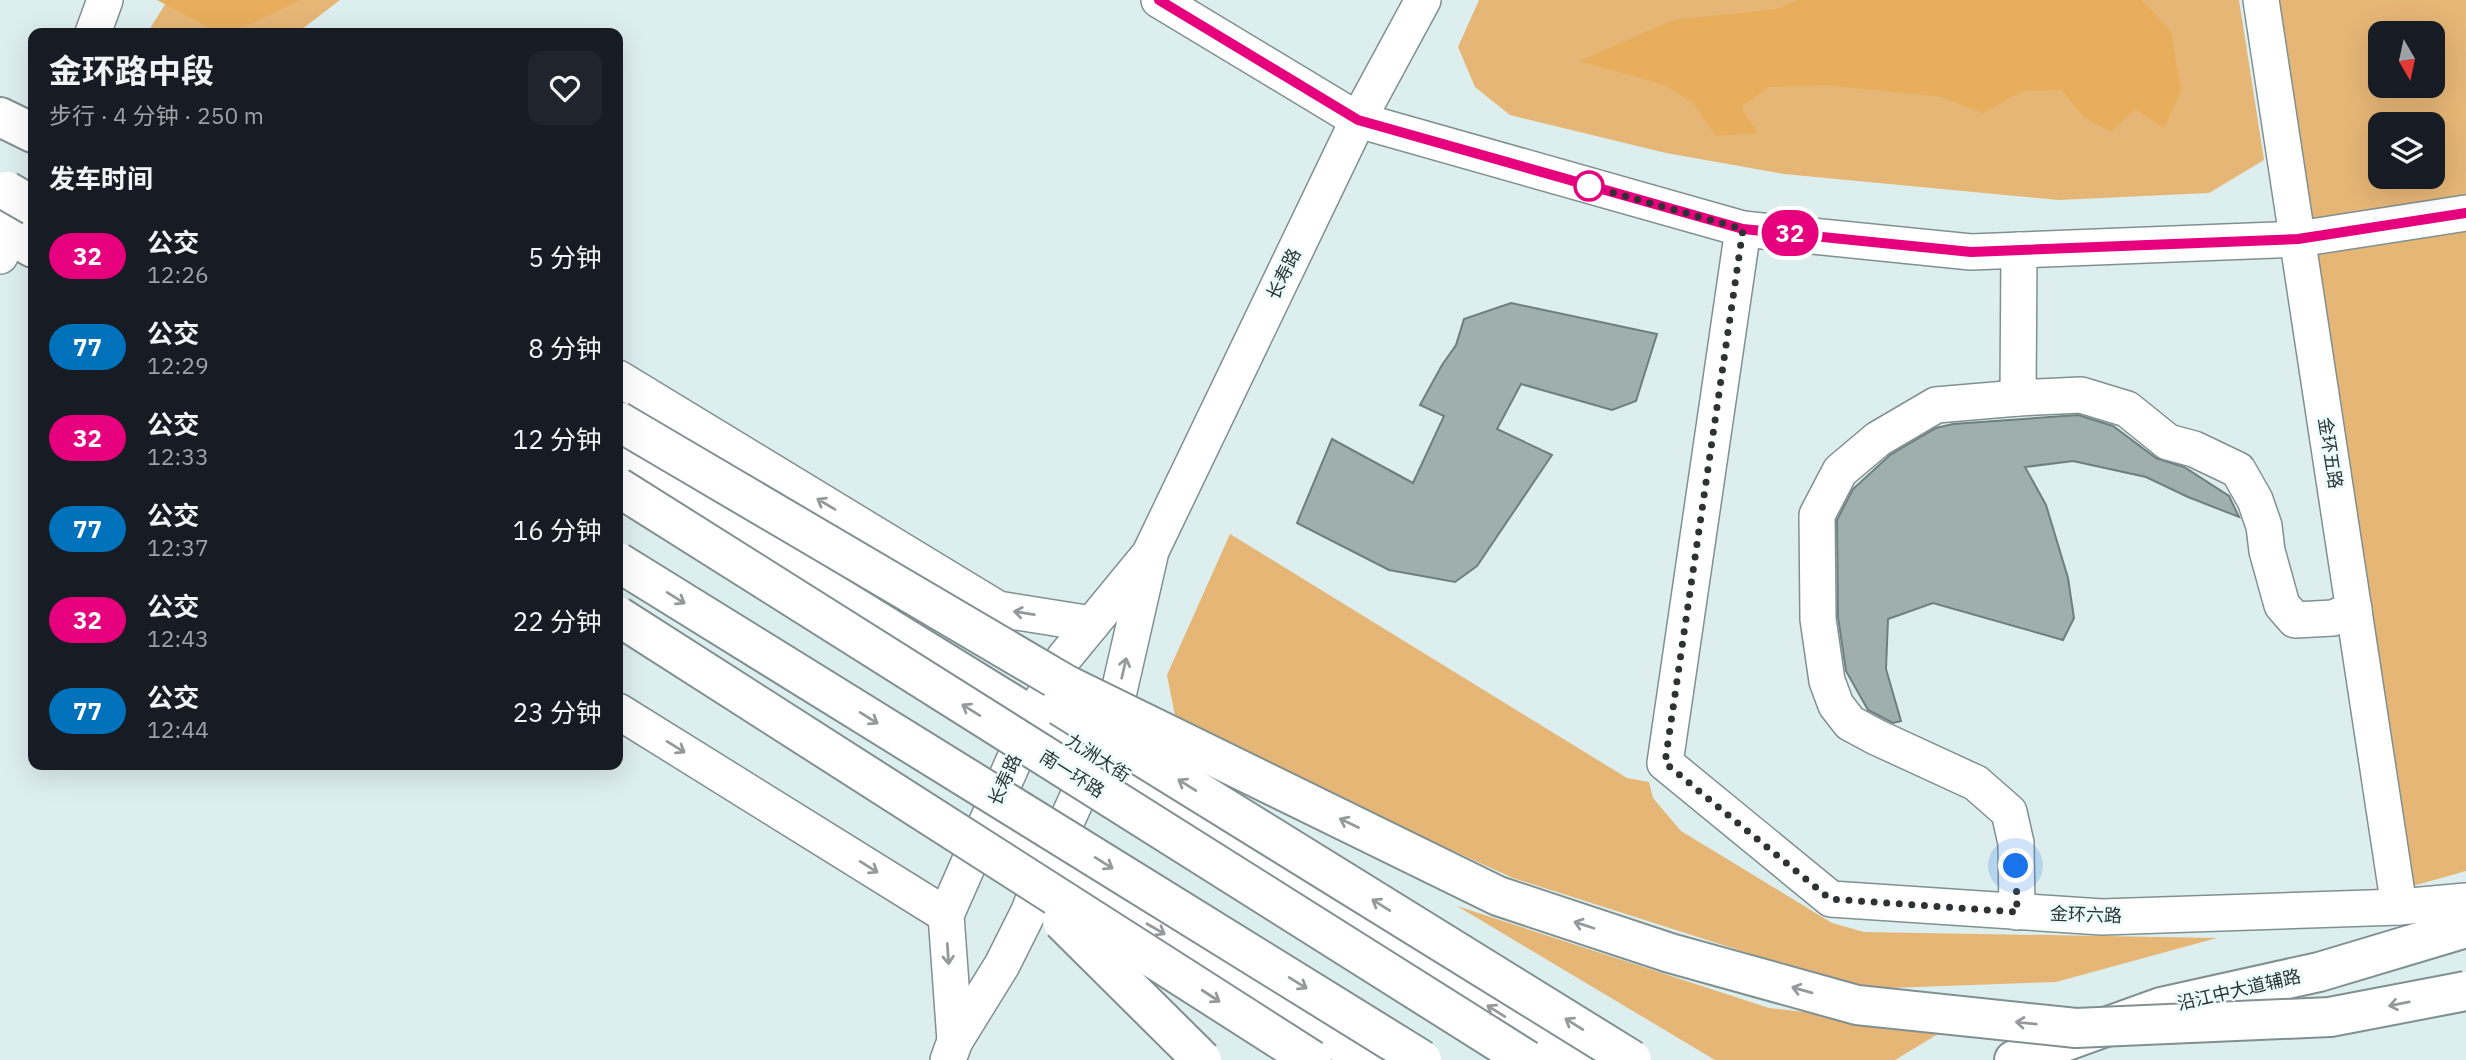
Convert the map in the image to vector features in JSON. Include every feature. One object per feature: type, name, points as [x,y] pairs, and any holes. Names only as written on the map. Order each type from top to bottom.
[{"type":"main road","points":[[0,99],[28,113]]},
{"type":"main road","points":[[0,117],[28,131]]},
{"type":"main road","points":[[0,187],[15,235]]},
{"type":"main road","points":[[623,424],[1065,684],[1499,896],[1670,953],[1857,1005],[2076,1028],[2330,1017],[2466,991]]},
{"type":"main road","points":[[623,434],[1632,1060]]},
{"type":"main road","name":"九洲大街","points":[[623,464],[1034,717],[1256,863],[1575,1060]]},
{"type":"main road","name":"南一环路","points":[[623,490],[1527,1060]]},
{"type":"main road","points":[[623,565],[1422,1060]]},
{"type":"main road","points":[[623,602],[982,830],[1163,933],[1369,1060]]},
{"type":"main road","points":[[623,619],[1312,1060]]},
{"type":"main road","points":[[623,635],[863,787],[1067,925],[1202,1060]]},
{"type":"main road","name":"沿江中大道辅路","points":[[2014,1060],[2161,1007],[2319,972],[2466,928]]},
{"type":"street","points":[[1159,0],[1358,120],[1743,229],[1971,252],[2298,239],[2466,213]]},
{"type":"street","name":"长寿路","points":[[951,1050],[1002,965],[1029,911],[1046,866],[1112,722],[1151,551],[1358,120],[1423,0]]},
{"type":"street","name":"金环五路","points":[[2261,0],[2399,907]]},
{"type":"street","points":[[15,235],[28,202]]},
{"type":"street","name":"金环六路","points":[[1743,229],[1665,763],[1830,899],[2102,917],[2399,907],[2466,901]]},
{"type":"street","points":[[2018,398],[2019,250]]},
{"type":"street","points":[[623,381],[998,609],[1092,624]]},
{"type":"street","points":[[2017,912],[2016,842],[2009,812],[1994,796],[1976,783],[1850,723],[1836,705],[1827,681],[1818,619],[1817,515],[1840,471],[1878,439],[1936,405],[2081,395],[2127,410],[2168,442],[2194,449],[2238,470],[2255,500],[2282,605],[2295,620],[2333,618],[2354,609]]},
{"type":"street","name":"长寿路","points":[[951,1050],[946,915],[982,830],[1064,658],[1151,551]]},
{"type":"street","points":[[623,714],[946,915]]},
{"type":"shaded area","points":[[157,0],[300,0],[242,28],[210,28]]},
{"type":"shaded area","points":[[168,0],[340,0],[304,28],[150,28]]},
{"type":"shaded area","points":[[1479,0],[2239,0],[2264,160],[2209,193],[2059,200],[1784,174],[1666,153],[1510,115],[1475,87],[1458,47]]},
{"type":"shaded area","points":[[1799,0],[2142,0],[2171,32],[2181,90],[2164,128],[2135,109],[2111,132],[2085,118],[2061,90],[2023,91],[1983,113],[1942,97],[1824,85],[1770,87],[1741,107],[1758,133],[1716,136],[1693,103],[1665,85],[1579,61],[1673,20],[1776,9]]},
{"type":"shaded area","points":[[2279,0],[2466,0],[2466,871],[2409,887]]},
{"type":"shaded area","points":[[1230,534],[1627,778],[1649,782],[1653,798],[1681,831],[1832,923],[1864,932],[2217,938],[2056,982],[1861,989],[1513,878],[1177,726],[1167,675]]},
{"type":"shaded area","points":[[1457,906],[1769,1008],[1948,1028],[1895,1060],[1715,1060]]},
{"type":"building","points":[[1511,303],[1657,334],[1636,401],[1612,410],[1521,384],[1497,429],[1552,455],[1477,566],[1455,582],[1389,570],[1297,523],[1332,439],[1413,483],[1444,416],[1420,405],[1456,345],[1464,319]]},
{"type":"building","points":[[2078,415],[2113,426],[2156,458],[2184,467],[2229,496],[2239,517],[2146,477],[2073,461],[2025,467],[2046,505],[2068,578],[2074,618],[2063,640],[1933,603],[1888,619],[1886,669],[1901,721],[1893,723],[1868,710],[1846,671],[1838,617],[1837,520],[1853,489],[1890,455],[1936,428],[1953,424]]},
{"type":"bus line","name":"32","points":[[1159,0],[1358,120],[1743,229],[1971,252],[2298,239],[2466,213]]},
{"type":"route","points":[[1589,186],[1743,229],[1665,763],[1830,899],[2017,912],[2016,866]]}]
